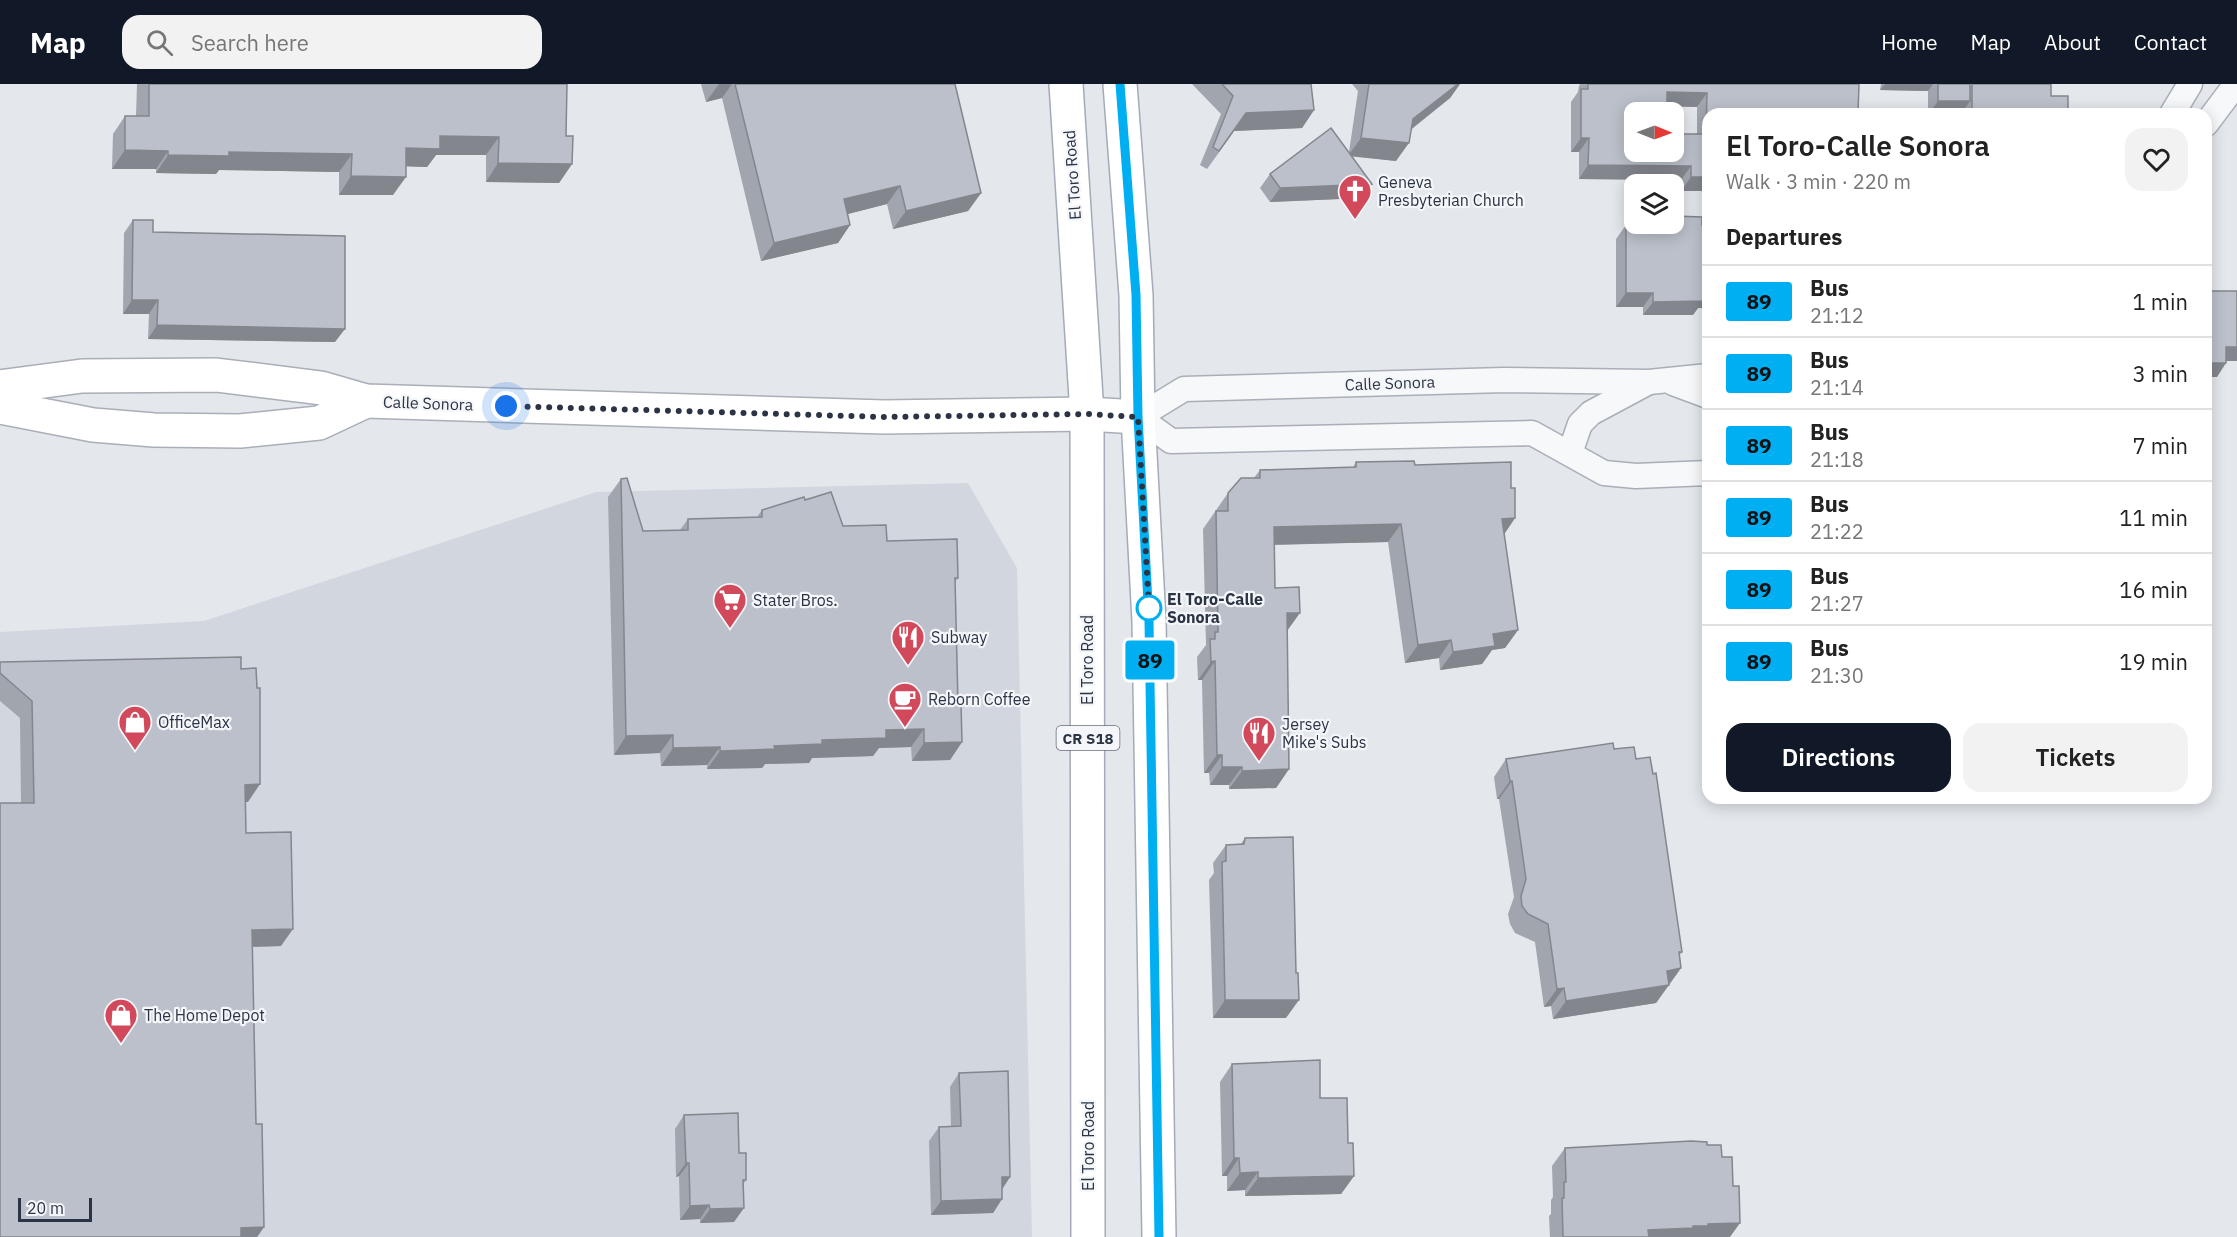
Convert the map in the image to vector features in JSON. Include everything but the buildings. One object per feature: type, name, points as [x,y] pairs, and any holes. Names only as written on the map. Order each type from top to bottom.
[{"type":"main road","name":"El Toro Road","points":[[1066,84],[1087,414],[1088,1237]]},
{"type":"main road","points":[[1120,84],[1136,295],[1138,417],[1149,621],[1159,1237]]},
{"type":"main road","name":"Calle Sonora","points":[[0,387],[82,376],[216,375],[321,388],[366,401],[884,417],[1087,414],[1138,417]]},
{"type":"main road","points":[[114,376],[120,410],[135,429]]},
{"type":"main road","name":"Calle Sonora","points":[[0,407],[93,425],[135,429],[240,431],[319,423],[366,401]]},
{"type":"street","points":[[2176,108],[2190,84]]},
{"type":"street","points":[[2212,116],[2236,84]]},
{"type":"street","name":"Calle Sonora","points":[[1138,417],[1184,389],[1504,380],[1658,382],[1702,377]]},
{"type":"street","name":"Calle Sonora","points":[[1570,453],[1580,424],[1591,413],[1658,382],[1702,394]]},
{"type":"street","points":[[1138,417],[1171,441],[1532,433],[1604,473],[1636,476],[1702,472]]},
{"type":"shaded area","points":[[968,483],[1017,568],[1032,1237],[0,1237],[0,632],[204,621],[596,492]]},
{"type":"bus line","name":"89","points":[[1120,84],[1136,295],[1138,417],[1149,621],[1159,1237]]},
{"type":"place","name":"Geneva Presbyterian Church","points":[[1355,220]]},
{"type":"place","name":"El Toro-Calle Sonora","points":[[1149,608]]},
{"type":"place","name":"Stater Bros.","points":[[730,629]]},
{"type":"place","name":"Subway","points":[[908,666]]},
{"type":"place","name":"Reborn Coffee","points":[[905,728]]},
{"type":"place","name":"OfficeMax","points":[[135,751]]},
{"type":"place","name":"Jersey Mike's Subs","points":[[1259,762]]},
{"type":"place","name":"The Home Depot","points":[[121,1044]]},
{"type":"route","points":[[506,406],[884,417],[1087,414],[1138,417],[1149,608]]}]
